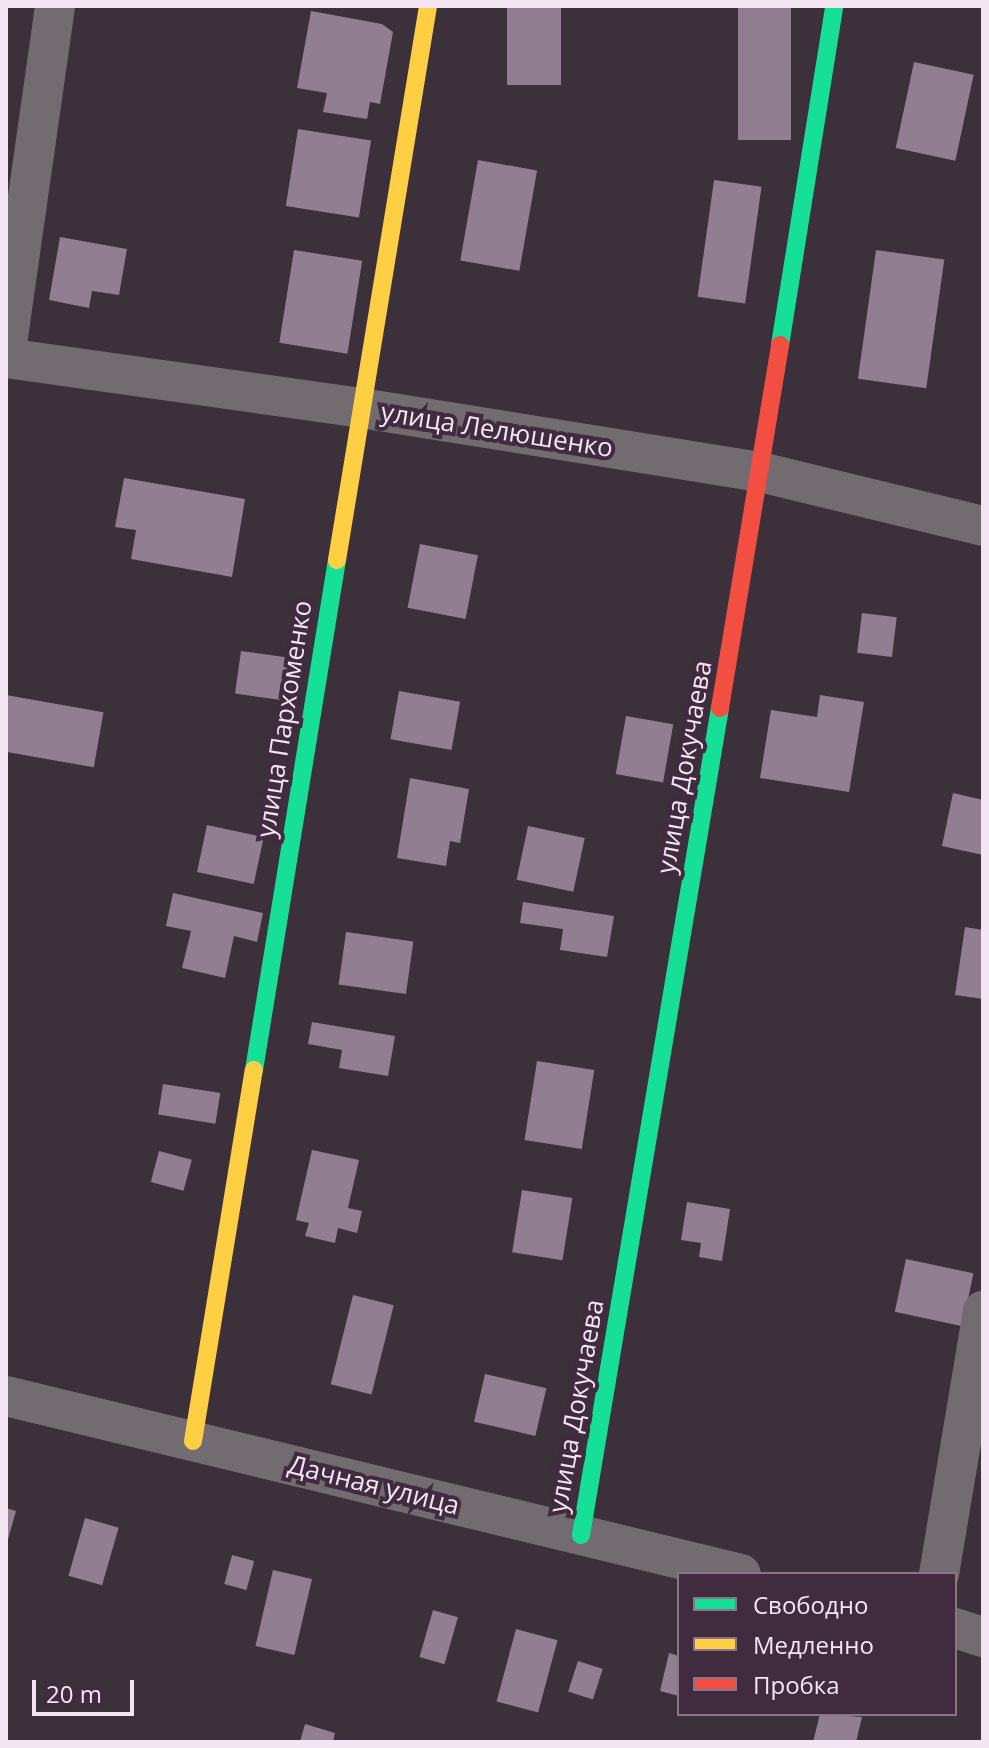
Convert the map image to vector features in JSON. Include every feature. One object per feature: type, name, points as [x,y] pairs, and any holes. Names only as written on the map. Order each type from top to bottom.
[{"type":"street","points":[[6,351],[55,6]]},
{"type":"street","name":"улица Пархоменко","points":[[193,1441],[428,6]]},
{"type":"street","name":"улица Докучаева","points":[[581,1535],[760,472],[834,6]]},
{"type":"street","name":"улица Лелюшенко","points":[[6,358],[361,408],[760,472],[983,526]]},
{"type":"street","points":[[939,1572],[983,1311]]},
{"type":"street","name":"Дачная улица","points":[[6,1396],[733,1572]]},
{"type":"street","points":[[957,1629],[983,1637]]},
{"type":"building","points":[[507,6],[561,6],[561,85],[507,85]]},
{"type":"building","points":[[738,6],[791,6],[791,140],[738,140]]},
{"type":"building","points":[[311,11],[382,24],[393,32],[380,104],[370,102],[367,119],[323,112],[327,93],[297,88]]},
{"type":"building","points":[[914,62],[974,75],[955,161],[896,148]]},
{"type":"building","points":[[298,129],[371,141],[359,218],[286,206]]},
{"type":"building","points":[[478,160],[537,170],[519,271],[460,260]]},
{"type":"building","points":[[714,180],[762,187],[745,304],[698,297]]},
{"type":"building","points":[[60,237],[127,249],[119,295],[92,291],[89,308],[49,300]]},
{"type":"building","points":[[294,250],[362,261],[347,354],[279,343]]},
{"type":"building","points":[[876,250],[944,260],[926,388],[858,379]]},
{"type":"building","points":[[124,478],[245,499],[232,577],[131,559],[136,530],[115,527]]},
{"type":"building","points":[[420,544],[478,555],[466,619],[408,608]]},
{"type":"building","points":[[862,613],[897,617],[892,657],[857,653]]},
{"type":"building","points":[[241,651],[303,660],[297,702],[235,694]]},
{"type":"building","points":[[399,691],[460,702],[452,750],[390,739]]},
{"type":"building","points":[[6,695],[103,712],[94,767],[6,752]]},
{"type":"building","points":[[820,695],[864,702],[849,792],[760,778],[771,710],[817,717]]},
{"type":"building","points":[[626,716],[673,724],[663,782],[616,774]]},
{"type":"building","points":[[410,778],[469,789],[460,843],[450,841],[446,866],[397,858]]},
{"type":"building","points":[[953,793],[983,800],[983,855],[942,846]]},
{"type":"building","points":[[207,825],[264,837],[254,884],[197,872]]},
{"type":"building","points":[[528,826],[585,838],[573,892],[517,880]]},
{"type":"building","points":[[173,893],[263,913],[257,942],[234,936],[225,978],[182,968],[191,931],[166,926]]},
{"type":"building","points":[[523,902],[614,916],[607,957],[560,950],[563,929],[520,923]]},
{"type":"building","points":[[965,927],[983,930],[983,999],[955,995]]},
{"type":"building","points":[[346,932],[413,941],[406,994],[339,984]]},
{"type":"building","points":[[312,1022],[395,1036],[388,1076],[339,1068],[342,1050],[308,1044]]},
{"type":"building","points":[[537,1061],[594,1070],[582,1149],[524,1140]]},
{"type":"building","points":[[163,1084],[220,1093],[215,1124],[158,1115]]},
{"type":"building","points":[[312,1150],[359,1160],[348,1208],[362,1211],[357,1233],[338,1228],[335,1243],[305,1236],[309,1223],[296,1220]]},
{"type":"building","points":[[159,1151],[192,1160],[184,1191],[151,1182]]},
{"type":"building","points":[[522,1190],[572,1198],[563,1260],[512,1252]]},
{"type":"building","points":[[687,1202],[730,1209],[722,1261],[699,1257],[701,1243],[681,1240]]},
{"type":"building","points":[[906,1259],[973,1273],[962,1326],[895,1312]]},
{"type":"building","points":[[353,1295],[394,1305],[371,1394],[331,1384]]},
{"type":"building","points":[[485,1374],[546,1388],[535,1436],[474,1422]]},
{"type":"building","points":[[6,1508],[16,1511],[7,1543],[6,1542]]},
{"type":"building","points":[[85,1518],[119,1528],[102,1585],[68,1576]]},
{"type":"building","points":[[232,1555],[254,1561],[246,1590],[224,1584]]},
{"type":"building","points":[[273,1570],[312,1579],[294,1655],[255,1646]]},
{"type":"building","points":[[433,1610],[458,1617],[444,1664],[419,1657]]},
{"type":"building","points":[[516,1629],[558,1640],[538,1713],[497,1701]]},
{"type":"building","points":[[669,1653],[677,1655],[677,1695],[660,1691]]},
{"type":"building","points":[[578,1661],[603,1669],[593,1699],[568,1691]]},
{"type":"building","points":[[820,1716],[862,1717],[856,1742],[813,1742]]},
{"type":"building","points":[[305,1724],[335,1733],[333,1742],[300,1742]]},
{"type":"traffic: fast","points":[[780,345],[834,6]]},
{"type":"traffic: fast","points":[[254,1070],[337,560]]},
{"type":"traffic: fast","points":[[581,1535],[720,708]]},
{"type":"traffic: slow","points":[[337,560],[428,6]]},
{"type":"traffic: slow","points":[[193,1441],[254,1070]]},
{"type":"traffic: jam","points":[[720,708],[780,345]]}]
